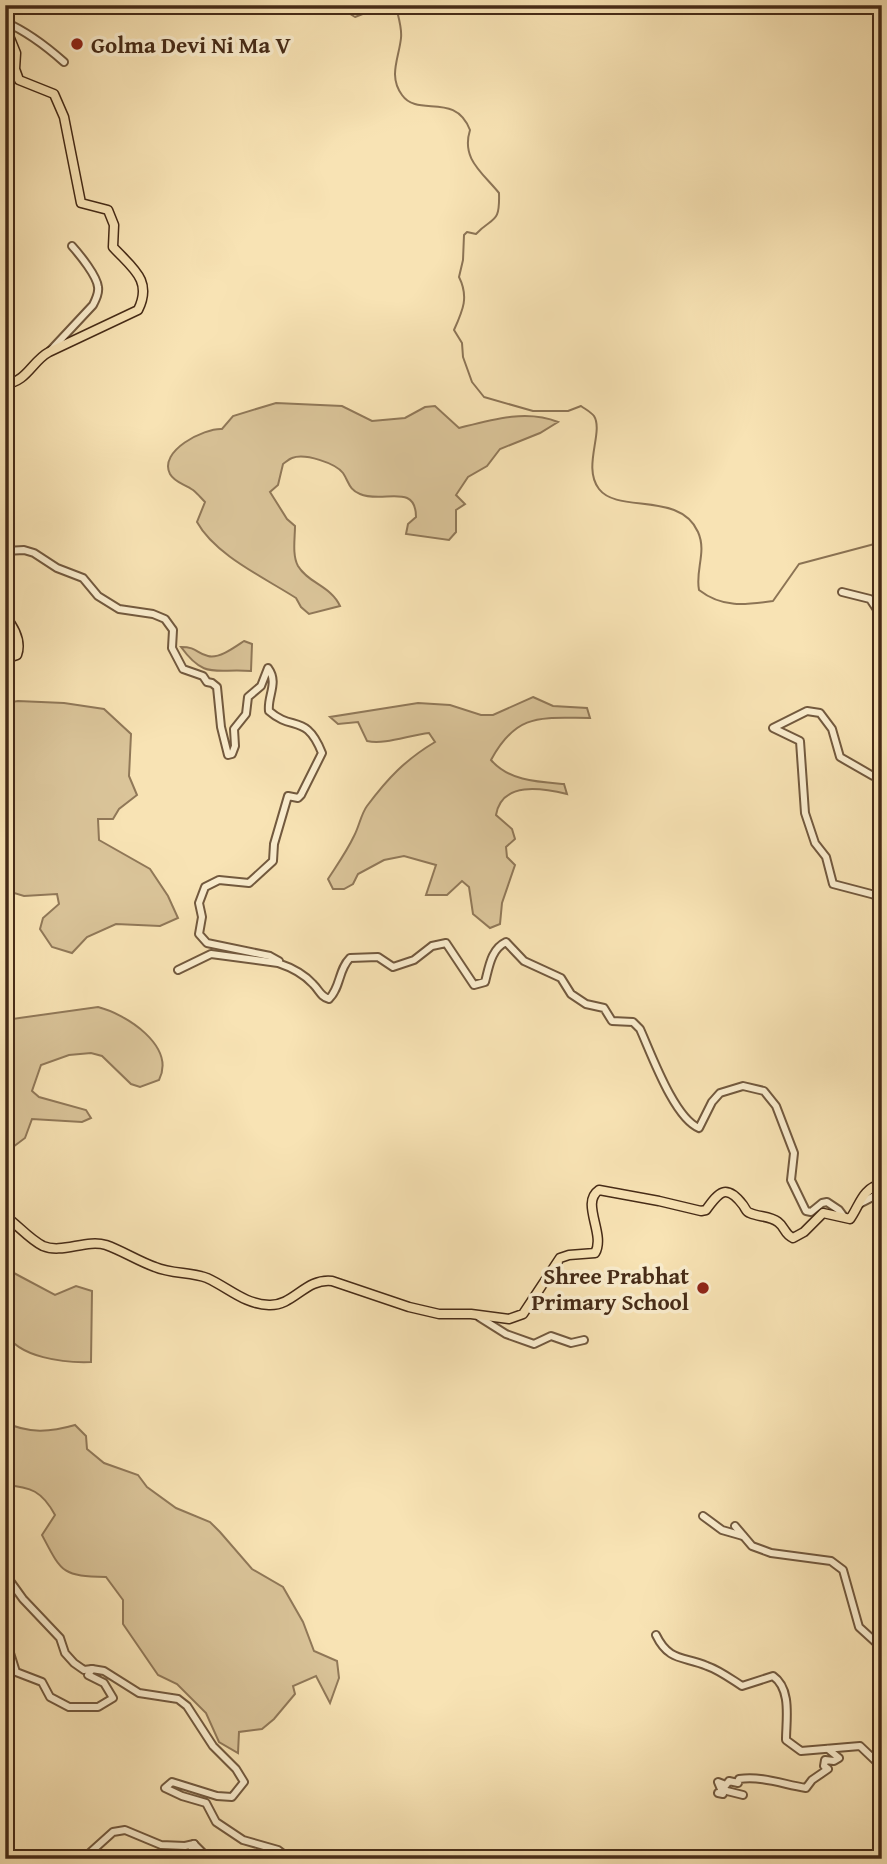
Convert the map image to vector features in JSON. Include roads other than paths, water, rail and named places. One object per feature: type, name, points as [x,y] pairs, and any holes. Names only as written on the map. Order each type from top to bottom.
[{"type":"main road","points":[[5,24],[16,53],[15,69],[19,80],[54,94],[64,117],[81,203],[108,210],[114,225],[113,247],[142,279],[144,290],[138,310],[38,358],[29,373],[12,384],[5,384]]},
{"type":"main road","points":[[5,616],[13,627],[20,647],[17,654],[5,659]]},
{"type":"main road","points":[[5,1216],[43,1246],[52,1248],[95,1243],[106,1245],[154,1267],[178,1274],[204,1277],[246,1301],[276,1305],[311,1284],[323,1280],[439,1314],[516,1318],[523,1314],[560,1258],[595,1253],[598,1236],[592,1200],[594,1193],[599,1190],[701,1211],[706,1210],[719,1193],[732,1193],[748,1213],[780,1223],[787,1235],[793,1238],[808,1229],[823,1213],[850,1219],[861,1197],[882,1184]]},
{"type":"street","points":[[5,24],[31,36],[64,62]]},
{"type":"street","points":[[49,352],[93,304],[97,296],[99,286],[72,246]]},
{"type":"street","points":[[5,551],[34,552],[57,568],[83,578],[98,596],[118,609],[153,614],[165,619],[173,631],[172,648],[183,669],[203,676],[207,682],[217,687],[221,727],[228,755],[232,754],[234,746],[234,729],[246,714],[248,697],[261,686],[268,668],[272,674],[273,687],[268,702],[269,711],[276,717],[305,727],[322,753],[298,798],[288,796],[274,844],[273,861],[249,883],[219,880],[205,887],[199,903],[202,917],[199,934],[207,943],[270,956],[313,984],[321,996],[329,999],[337,991],[344,965],[350,958],[378,957],[393,967],[414,960],[432,946],[446,943],[474,985],[485,982],[491,959],[500,945],[506,942],[524,961],[561,978],[571,994],[586,1004],[604,1008],[612,1021],[633,1022],[640,1028],[675,1104],[691,1125],[699,1128],[712,1102],[720,1093],[743,1086],[764,1091],[776,1106],[794,1153],[791,1180],[806,1211],[811,1212],[821,1203],[827,1202],[845,1218]]},
{"type":"street","points":[[842,592],[870,598],[878,611],[882,633]]},
{"type":"street","points":[[882,772],[873,776],[840,757],[832,729],[820,713],[807,711],[773,729],[800,741],[804,813],[815,843],[826,857],[833,884],[875,895],[882,906]]},
{"type":"street","points":[[178,970],[211,954],[287,966]]},
{"type":"street","points":[[857,1206],[882,1192]]},
{"type":"street","points":[[477,1316],[506,1334],[534,1344],[551,1336],[571,1343],[584,1340]]},
{"type":"street","points":[[703,1516],[722,1530],[743,1536]]},
{"type":"street","points":[[735,1526],[752,1546],[771,1553],[831,1561],[843,1570],[859,1627],[882,1648]]},
{"type":"street","points":[[5,1574],[23,1599],[60,1638],[65,1653],[74,1663],[84,1670],[104,1671],[139,1693],[178,1699],[187,1706],[213,1746],[236,1769],[244,1782],[232,1797],[217,1796],[172,1782],[165,1788],[206,1803],[216,1822],[243,1840],[278,1850],[290,1859]]},
{"type":"street","points":[[656,1635],[666,1651],[680,1659],[707,1666],[742,1686],[773,1676],[780,1681],[786,1694],[786,1740],[801,1751],[860,1746],[882,1767]]},
{"type":"street","points":[[5,1649],[10,1653],[16,1672],[42,1682],[50,1697],[69,1707],[98,1707],[113,1698],[104,1683],[88,1675],[92,1669]]},
{"type":"street","points":[[719,1785],[718,1782],[726,1785],[729,1781],[738,1783],[739,1779],[766,1778],[776,1783],[806,1788],[812,1780],[828,1769],[824,1766],[825,1760],[839,1758],[828,1749]]},
{"type":"street","points":[[718,1793],[723,1794],[719,1785]]},
{"type":"street","points":[[719,1785],[727,1791],[743,1795]]},
{"type":"street","points":[[83,1859],[113,1832],[125,1830],[161,1845],[194,1844]]},
{"type":"street","points":[[194,1844],[190,1853],[196,1859]]},
{"type":"street","points":[[194,1844],[209,1859]]},
{"type":"street","points":[[5,1854],[31,1859]]},
{"type":"waterway","points":[[340,5],[355,17],[383,6],[397,11],[401,35],[395,74],[398,88],[409,102],[446,108],[463,118],[470,130],[468,149],[471,157],[499,193],[498,210],[494,219],[476,234],[467,232],[464,235],[459,277],[464,291],[464,304],[454,330],[462,343],[463,357],[472,382],[484,397],[533,411],[568,411],[581,406],[591,413],[597,431],[592,471],[599,489],[608,496],[664,507],[689,519],[700,539],[699,590],[716,600],[743,604],[773,601],[799,564],[882,542]]},
{"type":"waterway","points":[[882,217],[875,235],[882,243]]},
{"type":"place","name":"Golma Devi Ni Ma V","points":[[77,44]]},
{"type":"place","name":"Shree Prabhat Primary School","points":[[703,1288]]}]
